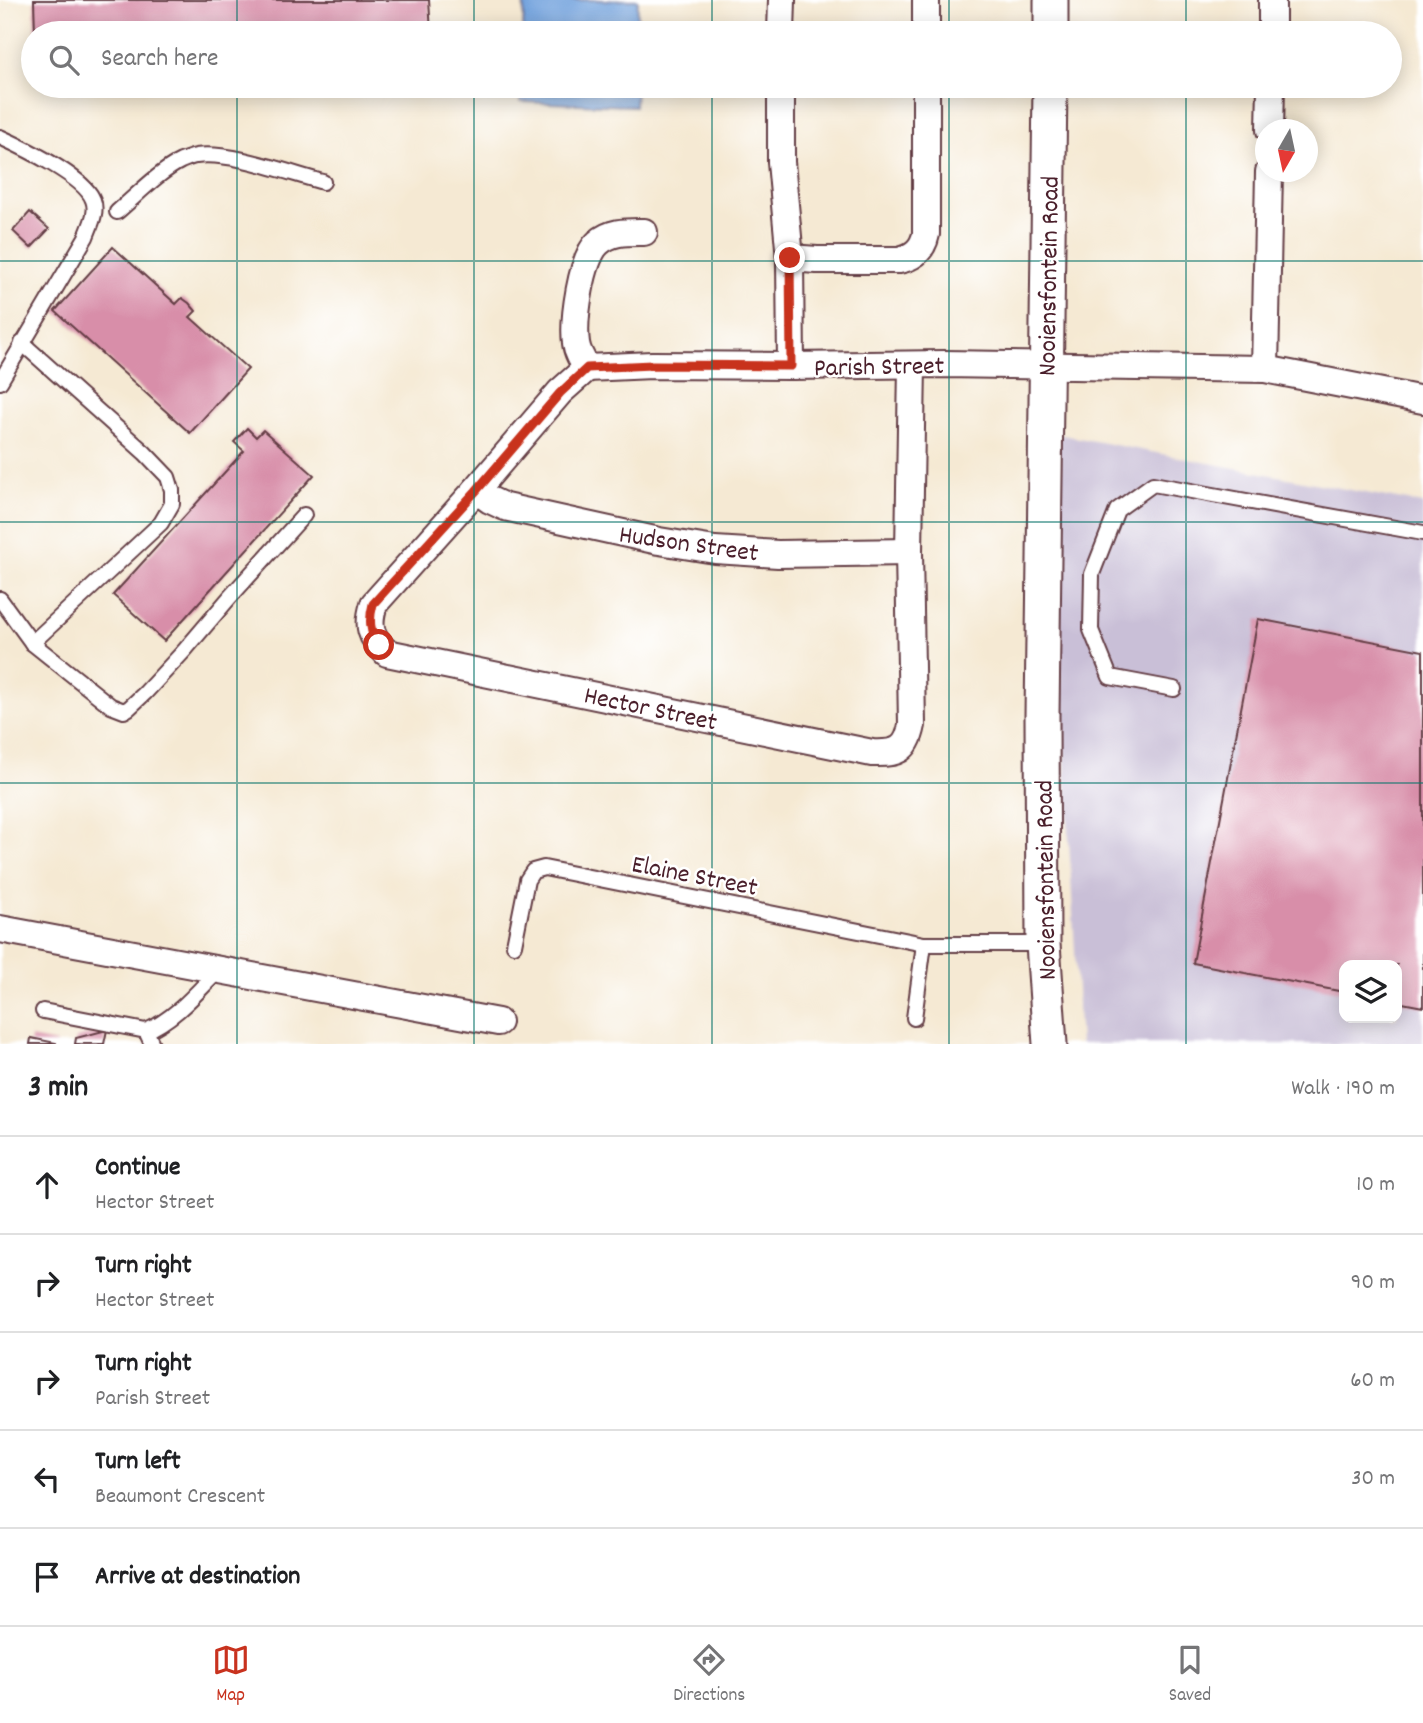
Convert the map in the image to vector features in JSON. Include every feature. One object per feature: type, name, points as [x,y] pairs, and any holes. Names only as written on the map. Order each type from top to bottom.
[{"type":"street","points":[[781,21],[782,0]]},
{"type":"street","points":[[926,0],[926,21]]},
{"type":"street","points":[[1051,0],[1051,21]]},
{"type":"street","points":[[1272,0],[1272,21]]},
{"type":"street","points":[[781,98],[780,162],[790,258],[791,366]]},
{"type":"street","points":[[790,258],[900,260],[909,258],[921,247],[926,234],[926,98]]},
{"type":"street","name":"Nooiensfontein Road","points":[[1050,98],[1045,465],[1032,522],[1030,573],[1042,716],[1043,944],[1050,1044]]},
{"type":"street","points":[[1270,98],[1270,119]]},
{"type":"street","points":[[1265,369],[1269,182]]},
{"type":"street","points":[[587,368],[575,339],[576,316],[590,252],[597,243],[615,233],[644,232]]},
{"type":"street","name":"Parish Street","points":[[587,368],[652,365],[912,365],[1265,369],[1423,400]]},
{"type":"street","name":"Hector Street","points":[[587,368],[560,393],[476,491],[373,604],[370,615],[373,638],[387,653],[886,754],[898,751],[910,737],[912,725],[909,552],[912,365]]},
{"type":"street","name":"Hudson Street","points":[[476,491],[505,507],[715,551],[778,554],[909,552]]},
{"type":"street","points":[[0,929],[498,1022]]},
{"type":"lane","points":[[0,137],[68,173],[93,198],[95,208],[86,236],[0,382]]},
{"type":"lane","points":[[117,212],[164,172],[195,156],[217,155],[243,160],[323,182]]},
{"type":"lane","points":[[22,343],[145,453],[168,477],[173,490],[172,504],[161,523],[32,643]]},
{"type":"lane","points":[[1174,689],[1110,677],[1091,630],[1092,574],[1118,510],[1153,484],[1423,533]]},
{"type":"lane","points":[[0,599],[32,643],[110,706],[124,711],[145,693],[184,651],[304,515]]},
{"type":"lane","name":"Elaine Street","points":[[514,945],[527,880],[533,871],[544,869],[924,944],[1043,944]]},
{"type":"lane","points":[[914,1018],[924,944]]},
{"type":"lane","points":[[43,1011],[149,1038],[156,1027],[186,1003],[219,970]]},
{"type":"shaded area","points":[[1047,432],[1423,504],[1423,1044],[1080,1044]]},
{"type":"water","points":[[524,0],[638,0],[637,21],[523,21]]},
{"type":"water","points":[[521,98],[635,98],[635,106],[521,102]]},
{"type":"building","points":[[34,0],[429,0],[430,21],[35,21]]},
{"type":"building","points":[[30,212],[49,229],[31,248],[13,231]]},
{"type":"building","points":[[113,247],[176,304],[182,298],[189,303],[196,311],[190,317],[248,369],[190,433],[55,311]]},
{"type":"building","points":[[247,428],[256,437],[263,430],[314,475],[164,641],[113,595],[244,451],[234,442]]},
{"type":"building","points":[[1258,619],[1423,651],[1423,1007],[1402,1003],[1402,960],[1339,960],[1339,991],[1193,963]]},
{"type":"building","points":[[107,1030],[104,1044],[75,1044],[76,1038]]},
{"type":"building","points":[[31,1038],[56,1043],[56,1044],[30,1044]]},
{"type":"route","points":[[379,645],[373,638],[370,626],[373,604],[476,491],[560,393],[587,368],[652,365],[791,366],[790,258]]}]
